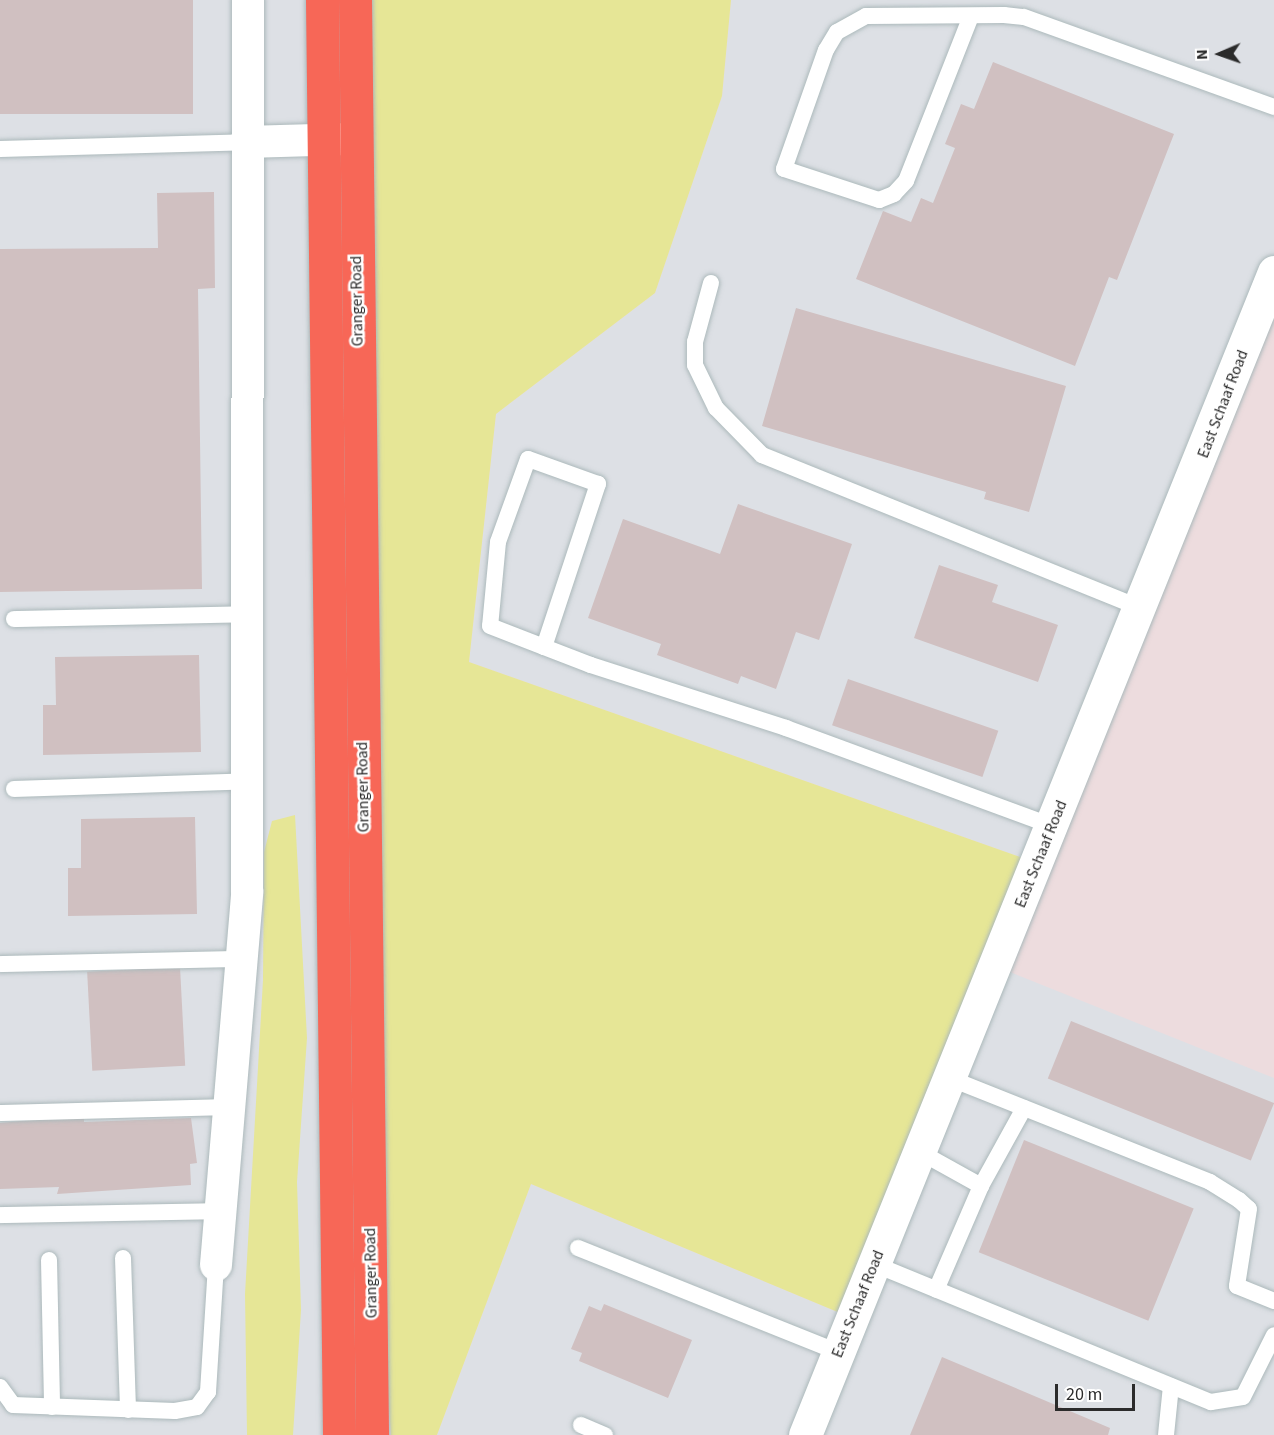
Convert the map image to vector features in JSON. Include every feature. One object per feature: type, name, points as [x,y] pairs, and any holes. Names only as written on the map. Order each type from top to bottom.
[{"type":"main road","points":[[322,0],[320,140],[339,1435]]},
{"type":"main road","name":"Granger Road","points":[[355,0],[354,139],[370,1150],[372,1435]]},
{"type":"main road","points":[[370,1150],[391,1435]]},
{"type":"street","points":[[216,1265],[219,1211],[231,1107],[239,959],[247,892],[250,614],[246,142],[248,0]]},
{"type":"street","points":[[246,142],[354,139]]},
{"type":"street","name":"East Schaaf Road","points":[[805,1435],[1141,608],[1274,272]]},
{"type":"lane","points":[[971,16],[906,181],[894,194],[879,200],[784,169],[837,32],[866,16],[971,16],[1024,17],[1274,107]]},
{"type":"lane","points":[[0,149],[246,142]]},
{"type":"lane","points":[[711,283],[695,342],[698,373],[716,408],[762,455],[1141,608]]},
{"type":"lane","points":[[544,647],[598,484],[528,459],[498,542],[490,626],[544,647],[786,728],[1052,826]]},
{"type":"lane","points":[[14,619],[250,614]]},
{"type":"lane","points":[[14,789],[249,781]]},
{"type":"lane","points":[[0,964],[239,959]]},
{"type":"lane","points":[[949,1078],[1210,1182],[1239,1200],[1248,1209],[1237,1286],[1274,1301]]},
{"type":"lane","points":[[0,1113],[231,1107]]},
{"type":"lane","points":[[936,1290],[981,1186],[1024,1108]]},
{"type":"lane","points":[[920,1152],[981,1186]]},
{"type":"lane","points":[[0,1215],[219,1211]]},
{"type":"lane","points":[[578,1248],[838,1352]]},
{"type":"lane","points":[[123,1258],[128,1410]]},
{"type":"lane","points":[[49,1260],[52,1407]]},
{"type":"lane","points":[[874,1264],[1211,1402],[1243,1397],[1274,1335]]},
{"type":"lane","points":[[0,1387],[13,1406],[128,1410],[197,1407],[208,1392],[216,1265]]},
{"type":"lane","points":[[1166,1435],[1172,1386]]},
{"type":"lane","points":[[581,1425],[605,1435]]},
{"type":"shaded area","points":[[0,0],[322,0],[322,1435],[0,1435]]},
{"type":"shaded area","points":[[355,0],[731,0],[722,96],[655,293],[496,414],[469,662],[1037,863],[852,1318],[531,1184],[437,1435],[391,1435],[370,1150]]},
{"type":"shaded area","points":[[731,0],[1274,0],[1274,272],[1037,863],[469,662],[496,414],[655,293],[722,96]]},
{"type":"shaded area","points":[[295,815],[307,1038],[297,1182],[301,1310],[293,1435],[247,1435],[245,1294],[263,980],[264,852],[272,821]]},
{"type":"shaded area","points":[[995,966],[1274,1078],[1274,1435],[437,1435],[531,1184],[852,1318]]},
{"type":"building","points":[[0,0],[193,0],[193,114],[0,114]]},
{"type":"building","points":[[993,62],[1174,134],[1117,280],[1109,277],[1075,366],[856,279],[883,211],[911,222],[921,198],[933,203],[955,148],[945,144],[961,104],[974,109]]},
{"type":"building","points":[[214,192],[215,288],[198,289],[202,589],[0,592],[0,249],[158,248],[157,193]]},
{"type":"building","points":[[796,308],[1066,386],[1029,512],[984,499],[986,492],[762,426]]},
{"type":"building","points":[[738,504],[852,544],[819,640],[796,632],[776,689],[741,676],[738,684],[657,655],[661,644],[588,618],[623,519],[720,554]]},
{"type":"building","points":[[939,565],[998,585],[992,602],[1058,625],[1038,682],[914,638]]},
{"type":"building","points":[[199,655],[201,752],[43,755],[43,705],[56,705],[55,657]]},
{"type":"building","points":[[848,679],[998,731],[982,777],[832,725]]},
{"type":"building","points":[[195,817],[197,914],[68,916],[68,868],[81,868],[81,819]]},
{"type":"building","points":[[180,967],[185,1066],[92,1071],[87,972]]},
{"type":"building","points":[[1071,1021],[1274,1103],[1251,1161],[1048,1078]]},
{"type":"building","points":[[84,1115],[84,1122],[191,1118],[197,1163],[190,1164],[191,1185],[57,1194],[59,1187],[0,1189],[0,1123]]},
{"type":"building","points":[[1024,1140],[1194,1209],[1148,1321],[979,1252]]},
{"type":"building","points":[[604,1304],[692,1340],[668,1398],[579,1361],[582,1353],[571,1349],[589,1306],[601,1311]]},
{"type":"building","points":[[942,1357],[1110,1428],[1108,1435],[910,1435]]}]
